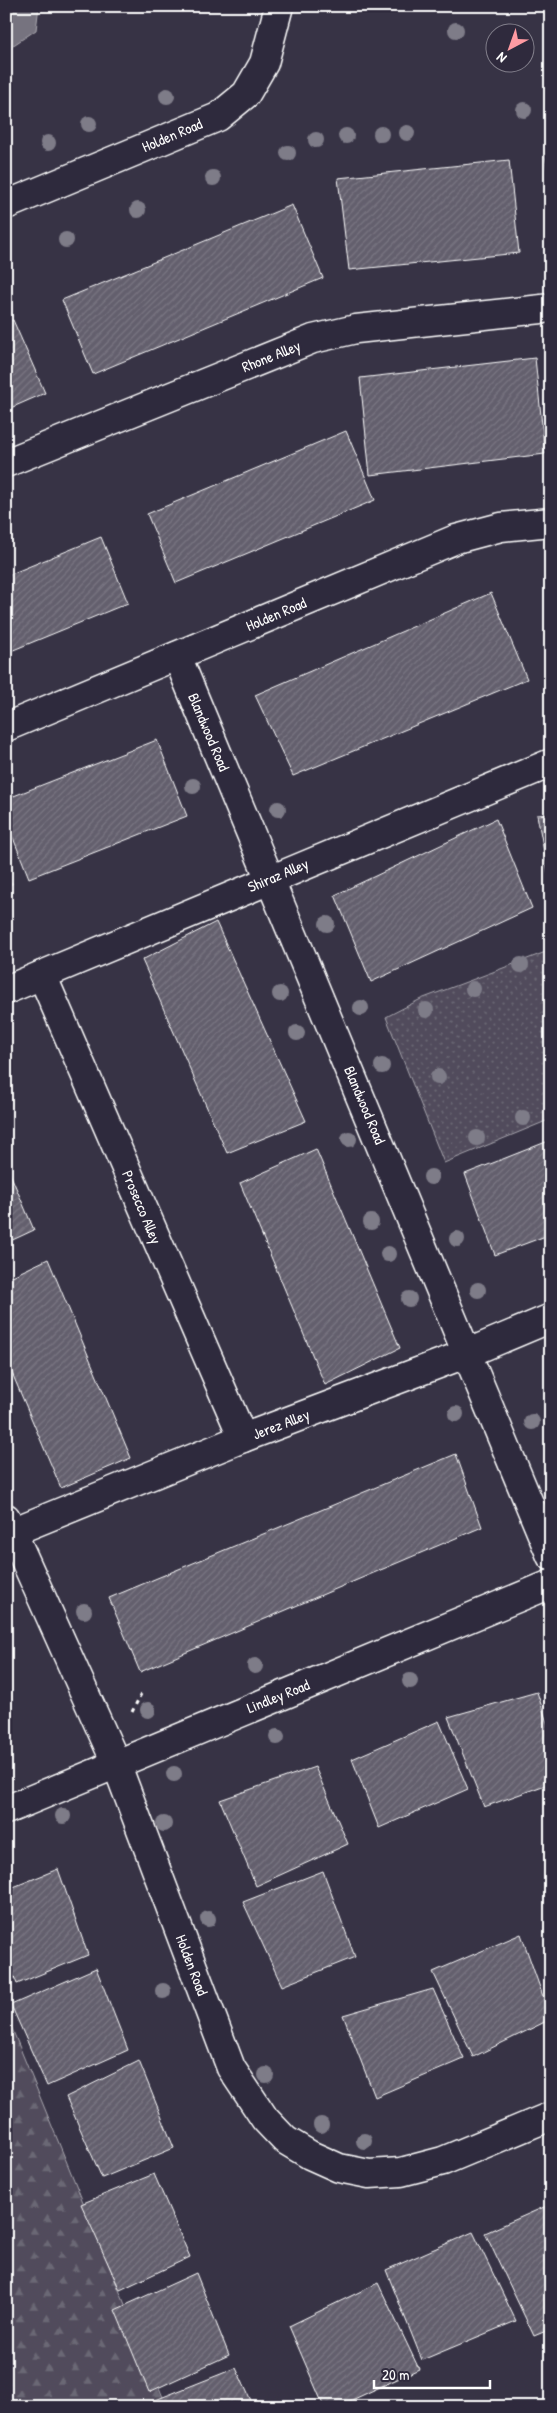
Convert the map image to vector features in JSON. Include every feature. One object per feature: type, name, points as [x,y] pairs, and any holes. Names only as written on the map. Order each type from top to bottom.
[{"type":"street","name":"Holden Road","points":[[6,204],[218,116],[246,94],[264,63],[279,6]]},
{"type":"street","name":"Rhone Alley","points":[[6,463],[313,339],[356,329],[551,308]]},
{"type":"street","name":"Holden Road","points":[[6,727],[456,539],[502,527],[551,522]]},
{"type":"street","name":"Blandwood Road","points":[[177,656],[468,1352],[551,1556]]},
{"type":"street","name":"Shiraz Alley","points":[[6,990],[270,878],[551,763]]},
{"type":"street","name":"Prosecco Alley","points":[[42,975],[243,1438]]},
{"type":"street","name":"Jerez Alley","points":[[9,1525],[243,1438],[468,1352],[551,1318]]},
{"type":"street","name":"Holden Road","points":[[9,1525],[116,1763],[231,2068],[260,2112],[286,2140],[310,2155],[339,2168],[369,2174],[401,2172],[443,2161],[551,2116]]},
{"type":"street","name":"Lindley Road","points":[[6,1810],[551,1584]]},
{"type":"path","points":[[130,1715],[141,1694]]},
{"type":"green space","points":[[551,950],[551,1119],[444,1163],[386,1017],[421,999]]},
{"type":"green space","points":[[6,2014],[167,2407],[6,2407]]},
{"type":"shaded area","points":[[6,6],[39,6],[36,30],[6,50]]},
{"type":"building","points":[[551,154],[551,192],[545,155]]},
{"type":"building","points":[[509,160],[519,253],[349,270],[338,178]]},
{"type":"building","points":[[292,205],[323,278],[93,374],[62,300]]},
{"type":"building","points":[[13,320],[45,393],[6,410],[6,323]]},
{"type":"building","points":[[535,358],[545,454],[370,475],[360,378]]},
{"type":"building","points":[[346,431],[375,500],[176,583],[147,514]]},
{"type":"building","points":[[101,537],[128,603],[6,653],[6,576]]},
{"type":"building","points":[[491,593],[527,679],[293,776],[255,695]]},
{"type":"building","points":[[157,740],[187,816],[29,878],[6,820],[6,799]]},
{"type":"building","points":[[551,814],[551,888],[537,815]]},
{"type":"building","points":[[496,819],[532,908],[371,982],[335,895]]},
{"type":"building","points":[[6,871],[12,884],[6,887]]},
{"type":"building","points":[[216,922],[306,1121],[227,1153],[142,960]]},
{"type":"building","points":[[551,1140],[551,1234],[495,1255],[465,1174]]},
{"type":"building","points":[[316,1149],[400,1348],[325,1385],[240,1183]]},
{"type":"building","points":[[6,1164],[34,1230],[6,1243]]},
{"type":"building","points":[[48,1259],[131,1458],[61,1488],[6,1359],[6,1279]]},
{"type":"building","points":[[456,1454],[482,1527],[140,1672],[109,1598]]},
{"type":"building","points":[[537,1692],[551,1735],[551,1783],[484,1807],[448,1717]]},
{"type":"building","points":[[439,1721],[468,1789],[379,1828],[352,1759]]},
{"type":"building","points":[[315,1767],[348,1844],[256,1886],[220,1800]]},
{"type":"building","points":[[58,1869],[88,1955],[17,1984],[6,1956],[6,1890]]},
{"type":"building","points":[[323,1871],[355,1957],[282,1986],[243,1902]]},
{"type":"building","points":[[521,1934],[551,2019],[473,2057],[433,1972]]},
{"type":"building","points":[[96,1968],[128,2050],[47,2086],[11,2005]]},
{"type":"building","points":[[433,1989],[464,2059],[375,2097],[343,2015]]},
{"type":"building","points":[[139,2061],[174,2148],[102,2178],[66,2097]]},
{"type":"building","points":[[154,2174],[190,2257],[120,2290],[81,2204]]},
{"type":"building","points":[[551,2204],[551,2329],[534,2336],[485,2233]]},
{"type":"building","points":[[473,2232],[516,2321],[422,2360],[386,2270]]},
{"type":"building","points":[[196,2273],[229,2355],[149,2392],[115,2310]]},
{"type":"building","points":[[378,2283],[419,2369],[337,2407],[324,2407],[289,2326]]},
{"type":"building","points":[[236,2368],[254,2407],[143,2405]]}]
